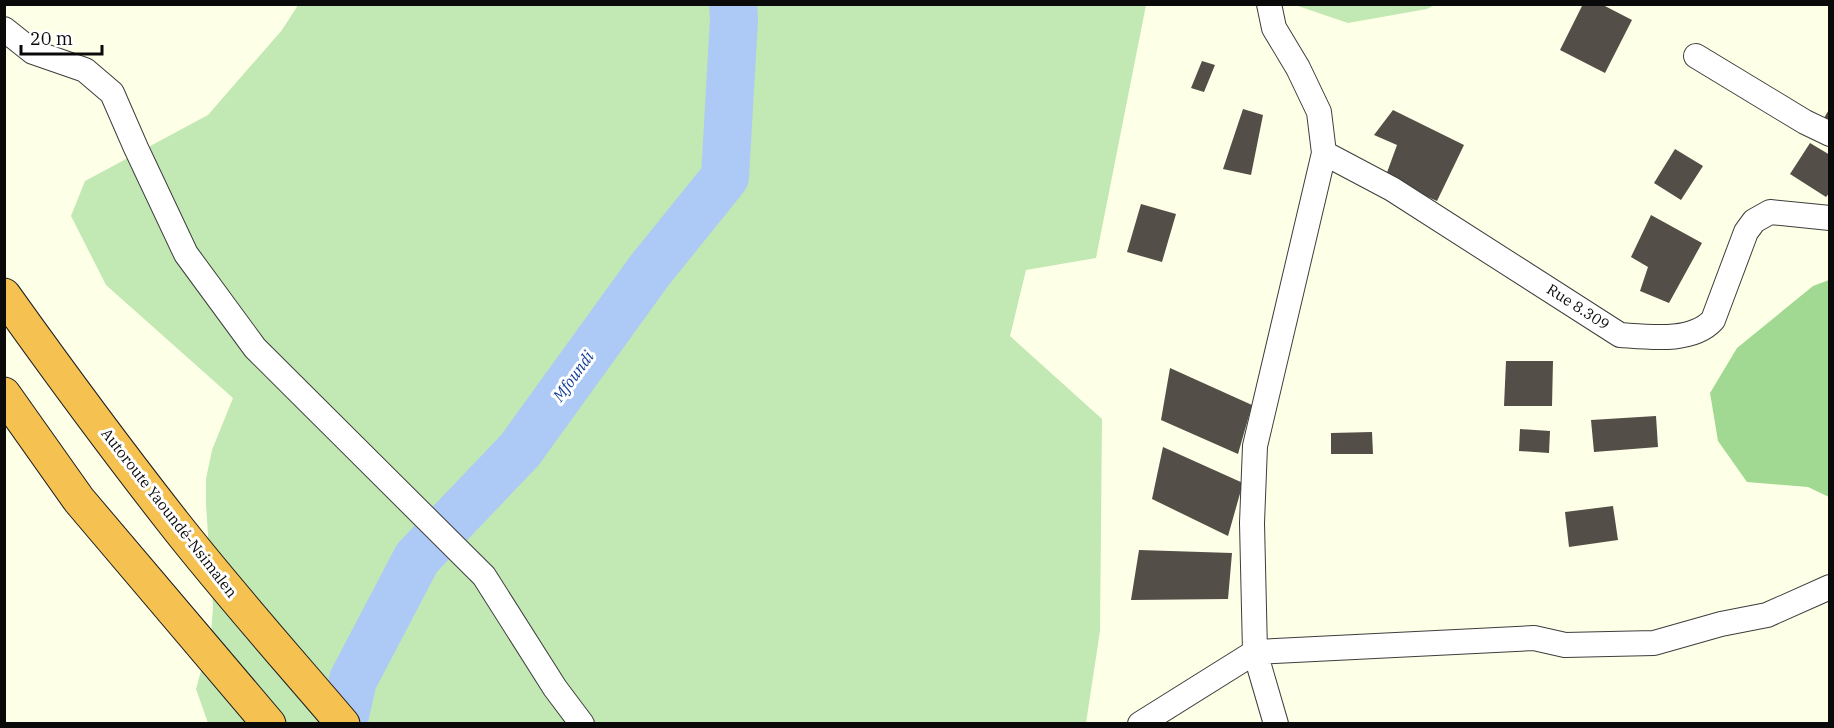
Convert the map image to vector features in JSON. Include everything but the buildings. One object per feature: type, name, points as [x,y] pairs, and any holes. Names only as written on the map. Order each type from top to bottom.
[{"type":"highway","name":"Autoroute Yaoundé-Nsimalen","points":[[4,295],[174,524],[271,641],[344,723]]},
{"type":"highway","points":[[4,394],[79,500]]},
{"type":"highway","points":[[4,410],[269,723]]},
{"type":"street","points":[[1269,4],[1274,28],[1298,68],[1319,112],[1324,153],[1255,446],[1252,523],[1255,652],[1276,723]]},
{"type":"street","points":[[4,29],[33,52],[85,70],[112,93],[186,254],[255,348],[484,576],[555,688],[582,723]]},
{"type":"street","points":[[1696,56],[1805,122],[1830,134]]},
{"type":"street","name":"Rue 8.309","points":[[1324,153],[1392,189],[1620,335],[1658,337],[1688,334],[1705,329],[1713,320],[1746,232],[1754,221],[1770,212],[1830,218]]},
{"type":"street","points":[[1140,723],[1255,652],[1534,638],[1565,645],[1654,643],[1721,624],[1767,615],[1830,587]]},
{"type":"green space","points":[[298,5],[1146,5],[1096,258],[1026,270],[1010,336],[1102,419],[1100,631],[1086,723],[208,723],[196,689],[211,634],[213,607],[206,479],[212,450],[233,398],[106,285],[71,216],[85,181],[208,115],[282,30]]},
{"type":"green space","points":[[1295,5],[1435,5],[1427,9],[1348,23]]},
{"type":"green space","points":[[1829,280],[1829,497],[1808,487],[1747,482],[1718,441],[1710,393],[1737,348],[1813,286]]},
{"type":"waterway","name":"Mfoundi","points":[[343,724],[353,680],[417,558],[520,450],[650,270],[725,177],[733,4]]}]
